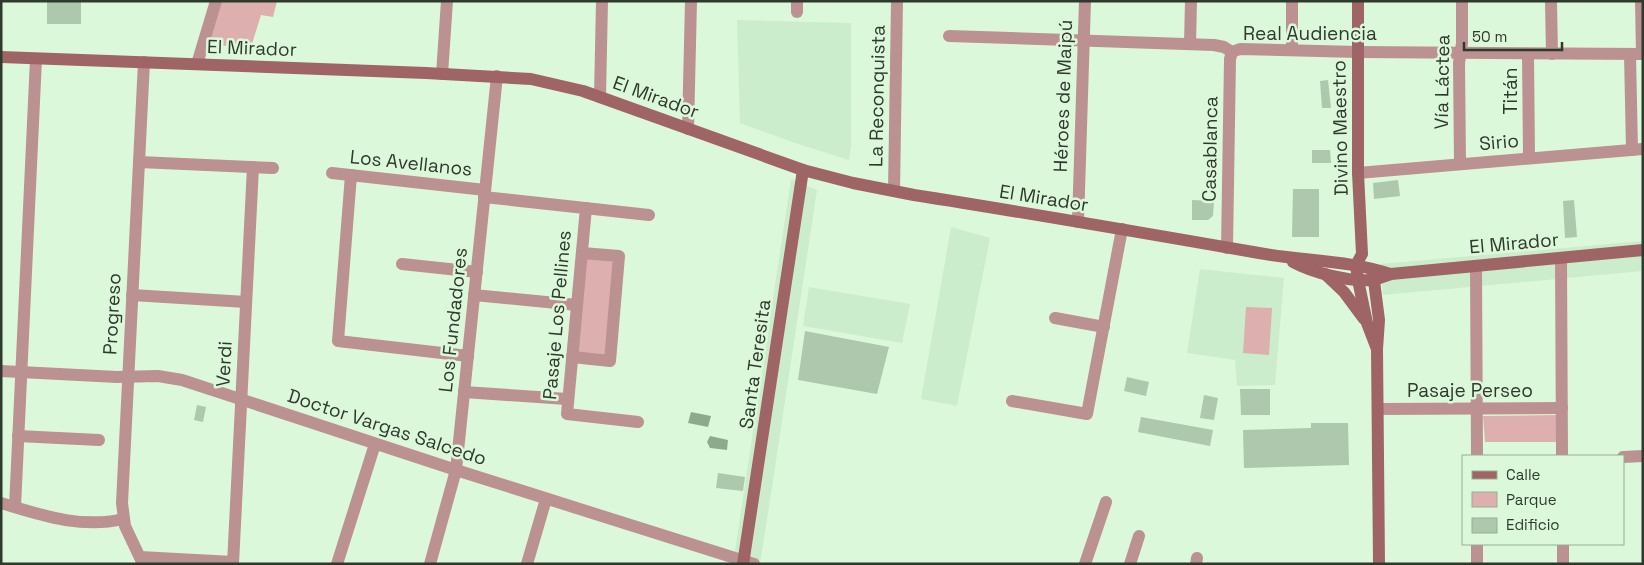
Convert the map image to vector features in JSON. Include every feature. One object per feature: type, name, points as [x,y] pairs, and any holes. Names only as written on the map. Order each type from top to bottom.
[{"type":"main road","name":"Divino Maestro","points":[[1358,1],[1358,280],[1367,323],[1377,350]]},
{"type":"main road","name":"El Mirador","points":[[1,58],[497,76],[548,82],[600,97],[803,170],[853,183],[1287,258],[1359,259],[1373,274]]},
{"type":"main road","name":"Santa Teresita","points":[[747,563],[803,170]]},
{"type":"main road","name":"El Mirador","points":[[1287,258],[1304,267],[1325,274],[1358,280],[1373,274],[1390,274],[1643,250]]},
{"type":"main road","points":[[1325,274],[1344,292],[1367,323]]},
{"type":"main road","name":"Divino Maestro","points":[[1373,274],[1379,320],[1377,350],[1379,564]]},
{"type":"street","points":[[197,64],[216,1]]},
{"type":"street","points":[[442,74],[447,1]]},
{"type":"street","points":[[600,97],[602,1]]},
{"type":"street","points":[[688,129],[691,1]]},
{"type":"street","name":"La Reconquista","points":[[894,191],[897,1]]},
{"type":"street","name":"Héroes de Maipú","points":[[1078,222],[1085,1]]},
{"type":"street","points":[[1190,44],[1191,1]]},
{"type":"street","points":[[1292,1],[1292,50]]},
{"type":"street","name":"Vía Láctea","points":[[1460,164],[1459,64],[1462,43],[1462,1]]},
{"type":"street","points":[[1551,1],[1552,54]]},
{"type":"street","points":[[1637,149],[1638,54],[1641,1]]},
{"type":"street","name":"Real Audiencia","points":[[949,36],[1190,44],[1219,46],[1232,52],[1240,49],[1358,52],[1638,54]]},
{"type":"street","name":"Casablanca","points":[[1227,248],[1230,59],[1232,52]]},
{"type":"street","name":"Titán","points":[[1528,54],[1529,158]]},
{"type":"street","points":[[15,507],[36,59]]},
{"type":"street","name":"Progreso","points":[[141,560],[123,519],[122,502],[144,62]]},
{"type":"street","name":"Los Fundadores","points":[[430,564],[456,470],[497,76]]},
{"type":"street","name":"Sirio","points":[[1358,173],[1637,149]]},
{"type":"street","points":[[139,162],[274,168]]},
{"type":"street","name":"Verdi","points":[[141,560],[233,563],[253,168]]},
{"type":"street","name":"Los Avellanos","points":[[332,173],[649,215]]},
{"type":"street","points":[[351,175],[338,341],[468,356]]},
{"type":"street","name":"Pasaje Los Pellines","points":[[586,208],[567,414],[638,422]]},
{"type":"street","points":[[1012,401],[1087,414],[1122,229]]},
{"type":"street","points":[[572,357],[610,361],[619,256],[582,253]]},
{"type":"street","points":[[1562,258],[1562,455]]},
{"type":"street","points":[[402,264],[477,272]]},
{"type":"street","points":[[1476,266],[1477,455]]},
{"type":"street","points":[[132,295],[246,302]]},
{"type":"street","points":[[474,295],[577,305]]},
{"type":"street","points":[[1055,318],[1104,327]]},
{"type":"street","name":"Doctor Vargas Salcedo","points":[[1,371],[128,377],[158,376],[182,380],[747,563]]},
{"type":"street","points":[[464,392],[567,399]]},
{"type":"street","name":"Pasaje Perseo","points":[[1378,409],[1562,408]]},
{"type":"street","points":[[18,436],[99,440]]},
{"type":"street","points":[[336,564],[376,444]]},
{"type":"street","points":[[1624,456],[1643,456]]},
{"type":"street","points":[[527,564],[546,498]]},
{"type":"street","points":[[1085,564],[1106,502]]},
{"type":"street","points":[[1,503],[60,520],[108,522],[123,519]]},
{"type":"street","points":[[1130,564],[1139,536]]},
{"type":"street","points":[[1477,545],[1477,564]]},
{"type":"street","points":[[1563,545],[1563,564]]},
{"type":"shaded area","points":[[737,20],[851,23],[851,146],[849,160],[740,123]]},
{"type":"shaded area","points":[[791,179],[817,190],[760,564],[733,564]]},
{"type":"shaded area","points":[[951,227],[990,238],[957,406],[921,399]]},
{"type":"shaded area","points":[[1643,241],[1643,271],[1383,295],[1380,264]]},
{"type":"shaded area","points":[[1200,269],[1284,278],[1275,385],[1237,386],[1235,360],[1187,353]]},
{"type":"shaded area","points":[[809,287],[910,304],[902,343],[803,326]]},
{"type":"shaded area","points":[[691,412],[711,416],[708,427],[688,423]]},
{"type":"shaded area","points":[[710,436],[728,440],[727,450],[710,448],[707,442]]},
{"type":"green space","points":[[222,1],[277,1],[273,17],[261,15],[251,47],[207,45]]},
{"type":"green space","points":[[583,254],[618,257],[609,360],[573,356]]},
{"type":"green space","points":[[1246,307],[1272,308],[1269,355],[1243,353]]},
{"type":"green space","points":[[1556,415],[1557,442],[1485,442],[1483,416]]},
{"type":"building","points":[[47,1],[81,1],[81,24],[47,24]]},
{"type":"building","points":[[1328,80],[1331,108],[1322,108],[1320,81]]},
{"type":"building","points":[[1312,150],[1330,150],[1331,163],[1312,163]]},
{"type":"building","points":[[1398,180],[1400,196],[1374,199],[1373,183]]},
{"type":"building","points":[[1293,189],[1319,189],[1319,237],[1292,237]]},
{"type":"building","points":[[1192,200],[1214,201],[1213,216],[1208,220],[1192,220]]},
{"type":"building","points":[[1574,200],[1577,237],[1565,238],[1563,201]]},
{"type":"building","points":[[805,331],[889,347],[877,394],[798,380]]},
{"type":"building","points":[[1127,377],[1149,382],[1146,396],[1124,391]]},
{"type":"building","points":[[1240,389],[1270,389],[1270,415],[1241,415]]},
{"type":"building","points":[[1204,395],[1218,398],[1214,420],[1200,418]]},
{"type":"building","points":[[197,405],[206,407],[203,422],[194,420]]},
{"type":"building","points":[[1141,417],[1213,430],[1210,446],[1138,432]]},
{"type":"building","points":[[1311,423],[1348,423],[1349,465],[1244,468],[1243,430],[1311,428]]},
{"type":"building","points":[[718,473],[745,477],[743,491],[716,488]]}]
